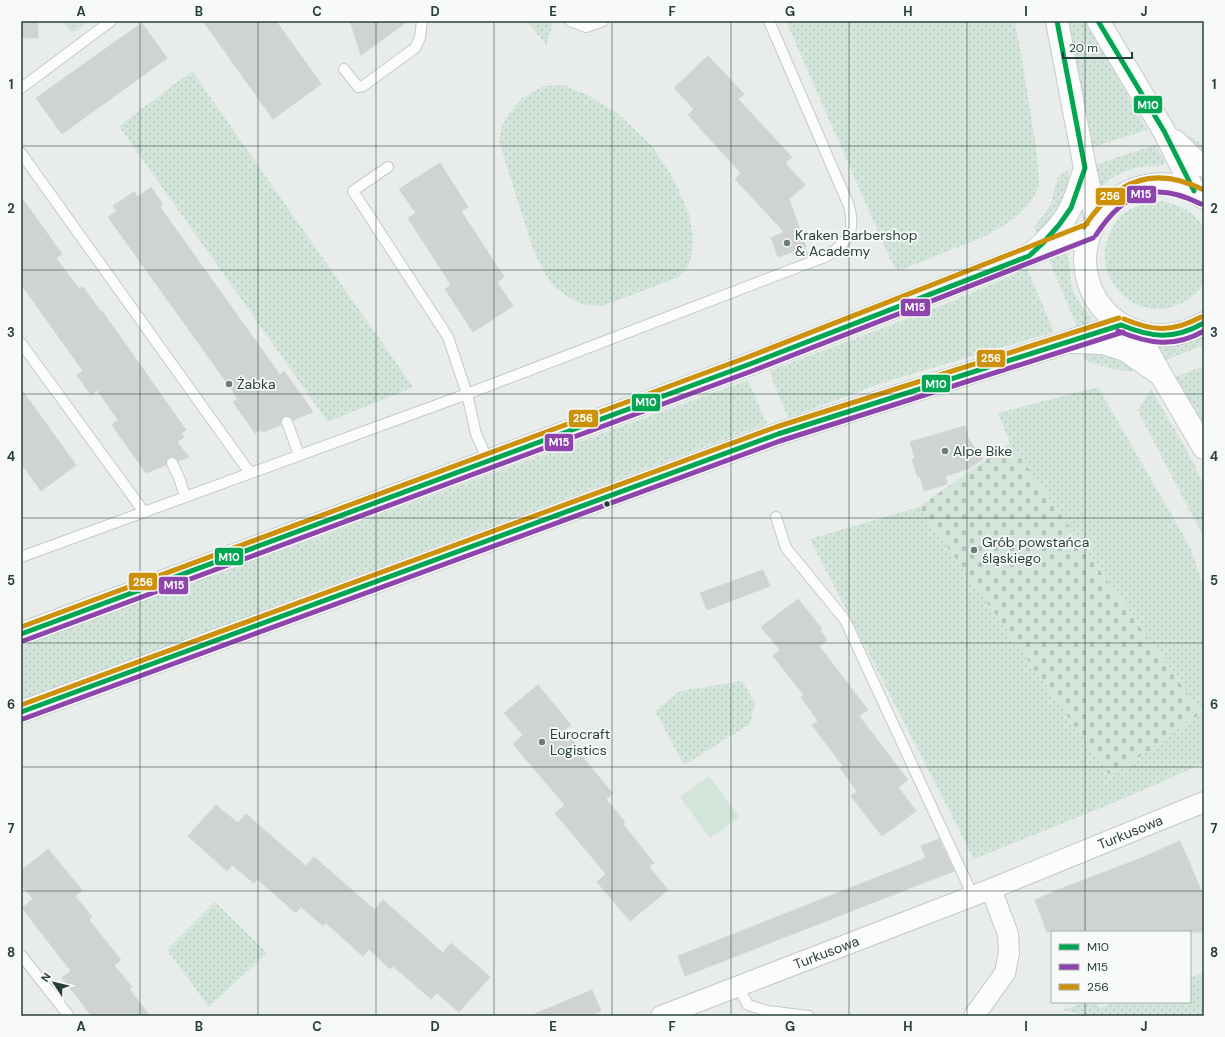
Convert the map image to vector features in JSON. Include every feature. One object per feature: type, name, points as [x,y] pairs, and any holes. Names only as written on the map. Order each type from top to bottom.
[{"type":"main road","points":[[1057,21],[1085,168],[1093,225]]},
{"type":"main road","points":[[1098,21],[1164,131],[1199,194]]},
{"type":"main road","points":[[1164,131],[1198,163],[1204,166]]},
{"type":"main road","points":[[1029,256],[1044,243],[1071,208],[1085,168]]},
{"type":"main road","points":[[1199,194],[1172,184],[1150,184],[1129,190],[1111,203],[1093,225],[1085,252],[1086,273],[1092,293],[1104,311],[1130,329],[1161,375],[1204,448]]},
{"type":"main road","points":[[21,634],[750,364],[1029,256],[1093,225]]},
{"type":"main road","points":[[21,712],[778,434],[1065,342],[1130,329],[1161,336],[1182,333],[1204,323]]},
{"type":"main road","points":[[1065,342],[1103,343],[1125,350],[1161,375]]},
{"type":"street","name":"Turkusowa","points":[[661,1016],[982,892],[1204,802]]},
{"type":"street","points":[[974,1016],[1005,974],[1009,953],[1008,934],[982,892]]},
{"type":"lane","points":[[21,88],[111,21]]},
{"type":"lane","points":[[344,69],[358,87],[363,86],[415,48],[420,38],[422,21]]},
{"type":"lane","points":[[570,21],[586,27],[603,21]]},
{"type":"lane","points":[[21,557],[467,394],[827,256],[841,247],[850,234],[852,219],[849,206],[769,21]]},
{"type":"lane","points":[[21,153],[250,473]]},
{"type":"lane","points":[[388,167],[353,191],[448,337],[467,394],[476,434],[488,461]]},
{"type":"lane","points":[[21,342],[144,512]]},
{"type":"lane","points":[[287,422],[299,455]]},
{"type":"lane","points":[[172,463],[180,480],[185,497]]},
{"type":"lane","points":[[776,517],[786,548],[845,620],[982,892]]},
{"type":"lane","points":[[21,955],[69,1016]]},
{"type":"lane","points":[[738,987],[748,1005],[767,1011],[809,1016]]},
{"type":"green space","points":[[62,21],[88,21],[73,33]]},
{"type":"green space","points":[[527,21],[554,21],[546,44]]},
{"type":"green space","points":[[786,21],[1015,21],[1037,153],[1039,186],[1032,200],[1017,217],[986,236],[898,271],[891,261]]},
{"type":"green space","points":[[1065,21],[1086,21],[1147,130],[1087,149]]},
{"type":"green space","points":[[192,71],[413,387],[328,422],[119,126]]},
{"type":"green space","points":[[564,85],[587,95],[617,113],[652,146],[673,178],[689,214],[693,236],[692,254],[688,267],[677,278],[602,306],[584,305],[570,298],[557,289],[547,277],[533,250],[499,141],[502,125],[510,112],[522,98],[544,86]]},
{"type":"green space","points":[[1190,136],[1204,146],[1204,157],[1180,137]]},
{"type":"green space","points":[[1155,145],[1165,161],[1164,164],[1139,167],[1127,171],[1116,176],[1100,188],[1091,166]]},
{"type":"green space","points":[[1069,170],[1068,196],[1057,217],[1037,236],[1034,227],[1049,207],[1057,180],[1064,172]]},
{"type":"green space","points":[[1163,201],[1187,210],[1204,226],[1205,280],[1203,286],[1187,300],[1176,306],[1164,309],[1152,309],[1131,301],[1122,294],[1108,273],[1105,255],[1108,237],[1112,228],[1124,214],[1142,204]]},
{"type":"green space","points":[[1063,250],[1068,257],[1071,281],[1075,295],[1092,318],[1087,323],[1079,327],[1077,327],[1048,257]]},
{"type":"green space","points":[[1027,269],[1054,332],[885,382],[788,418],[769,371],[943,305]]},
{"type":"green space","points":[[1204,331],[1204,345],[1166,360],[1159,348],[1161,344]]},
{"type":"green space","points":[[1094,352],[1107,352],[1140,370],[1121,370],[1086,361],[1084,355]]},
{"type":"green space","points":[[1204,366],[1204,428],[1175,377]]},
{"type":"green space","points":[[748,380],[767,424],[21,700],[21,646]]},
{"type":"green space","points":[[1098,387],[1190,547],[1204,588],[1204,763],[1125,798],[974,859],[810,539],[919,507],[1111,777],[1201,712],[1010,443],[998,413]]},
{"type":"green space","points":[[1151,389],[1186,449],[1204,484],[1204,538],[1138,411]]},
{"type":"green space","points":[[1010,443],[1201,713],[1111,777],[919,507]]},
{"type":"green space","points":[[742,681],[755,703],[750,724],[684,765],[655,711],[680,691]]},
{"type":"green space","points":[[709,776],[739,817],[710,838],[680,797]]},
{"type":"green space","points":[[215,902],[267,953],[209,1007],[167,950]]},
{"type":"green space","points":[[1204,972],[1204,1016],[1089,1016],[1063,1010],[1083,1003],[1098,1003],[1100,1008],[1112,1003],[1191,1003],[1191,978]]},
{"type":"building","points":[[27,21],[38,21],[38,38],[21,38],[21,25]]},
{"type":"building","points":[[203,21],[276,21],[321,84],[273,119]]},
{"type":"building","points":[[350,21],[408,21],[361,55]]},
{"type":"building","points":[[142,23],[167,58],[62,134],[36,98]]},
{"type":"building","points":[[708,56],[744,94],[738,99],[792,157],[785,163],[805,185],[789,199],[808,256],[800,249],[778,257],[771,238],[784,232],[735,179],[741,173],[688,115],[694,109],[674,88]]},
{"type":"building","points":[[440,163],[468,207],[461,211],[504,277],[497,282],[513,306],[473,332],[445,289],[451,285],[408,218],[416,213],[399,189]]},
{"type":"building","points":[[151,187],[163,205],[160,207],[280,375],[284,371],[313,412],[293,420],[288,416],[284,416],[281,420],[281,425],[263,432],[262,430],[255,433],[233,402],[238,399],[232,390],[108,217],[117,211],[113,206],[134,192],[138,197]]},
{"type":"building","points":[[21,197],[62,254],[56,258],[79,289],[83,287],[101,312],[102,311],[186,430],[181,433],[184,437],[177,442],[189,457],[178,461],[175,457],[170,457],[166,460],[166,465],[146,473],[112,425],[118,420],[97,390],[91,395],[77,375],[83,371],[21,284]]},
{"type":"building","points":[[21,389],[76,465],[41,491],[21,463]]},
{"type":"building","name":"Alpe Bike","points":[[965,426],[968,438],[983,459],[968,469],[945,476],[947,484],[924,491],[920,476],[918,477],[912,460],[915,459],[910,442]]},
{"type":"building","points":[[763,570],[770,586],[707,610],[700,593]]},
{"type":"building","points":[[798,599],[822,629],[820,630],[827,640],[819,646],[868,710],[859,716],[908,780],[898,787],[916,811],[882,836],[851,796],[857,791],[840,768],[843,766],[812,725],[818,721],[801,697],[804,695],[773,656],[780,650],[761,627]]},
{"type":"building","points":[[538,685],[571,725],[564,730],[583,752],[580,754],[613,794],[606,799],[625,822],[623,824],[654,863],[649,867],[668,890],[630,921],[597,882],[606,874],[555,813],[565,805],[513,744],[523,735],[504,713]]},
{"type":"building","points":[[216,805],[238,823],[246,814],[306,866],[314,857],[375,910],[383,900],[443,953],[451,943],[490,977],[459,1012],[437,993],[431,999],[393,966],[390,969],[369,949],[363,956],[326,923],[323,926],[301,907],[296,913],[257,879],[254,883],[232,865],[227,871],[188,836]]},
{"type":"building","points":[[939,839],[954,871],[685,976],[678,956],[926,858],[921,846]]},
{"type":"building","points":[[1180,841],[1204,897],[1204,932],[1047,932],[1035,900],[1139,859]]},
{"type":"building","points":[[48,849],[82,890],[75,896],[92,917],[89,920],[121,960],[114,965],[132,987],[129,989],[150,1016],[92,1016],[62,978],[71,971],[22,908],[33,899],[21,884],[21,871]]},
{"type":"building","points":[[592,990],[601,1011],[587,1016],[530,1016]]},
{"type":"transit line","name":"M10","points":[[21,634],[750,364],[1029,256],[1059,225],[1071,208],[1085,168],[1057,21]]},
{"type":"transit line","name":"M10","points":[[1098,21],[1164,131],[1194,191]]},
{"type":"transit line","name":"256","points":[[1084,227],[1108,198],[1122,188],[1136,182],[1152,178],[1168,178],[1185,182],[1204,190]]},
{"type":"transit line","name":"M15","points":[[1096,235],[1107,220],[1118,209],[1129,200],[1141,194],[1155,192],[1169,193],[1201,204]]},
{"type":"transit line","name":"256","points":[[21,627],[748,357],[1087,224]]},
{"type":"transit line","name":"M15","points":[[23,641],[752,371],[1093,238]]},
{"type":"transit line","name":"256","points":[[1124,319],[1153,328],[1171,328],[1180,326],[1201,317]]},
{"type":"transit line","name":"256","points":[[21,705],[776,427],[1119,318]]},
{"type":"transit line","name":"M10","points":[[1121,325],[1153,335],[1173,335],[1204,323]]},
{"type":"transit line","name":"M10","points":[[21,712],[778,434],[1121,325]]},
{"type":"transit line","name":"M15","points":[[1118,331],[1140,339],[1161,342],[1182,340],[1204,331]]},
{"type":"transit line","name":"M15","points":[[23,719],[780,441],[1123,332]]},
{"type":"place","name":"Kraken Barbershop & Academy","points":[[787,243]]},
{"type":"place","name":"Żabka","points":[[229,384]]},
{"type":"place","name":"Alpe Bike","points":[[945,451]]},
{"type":"place","name":"Grób powstańca śląskiego","points":[[974,550]]},
{"type":"place","name":"Eurocraft Logistics","points":[[542,742]]}]
